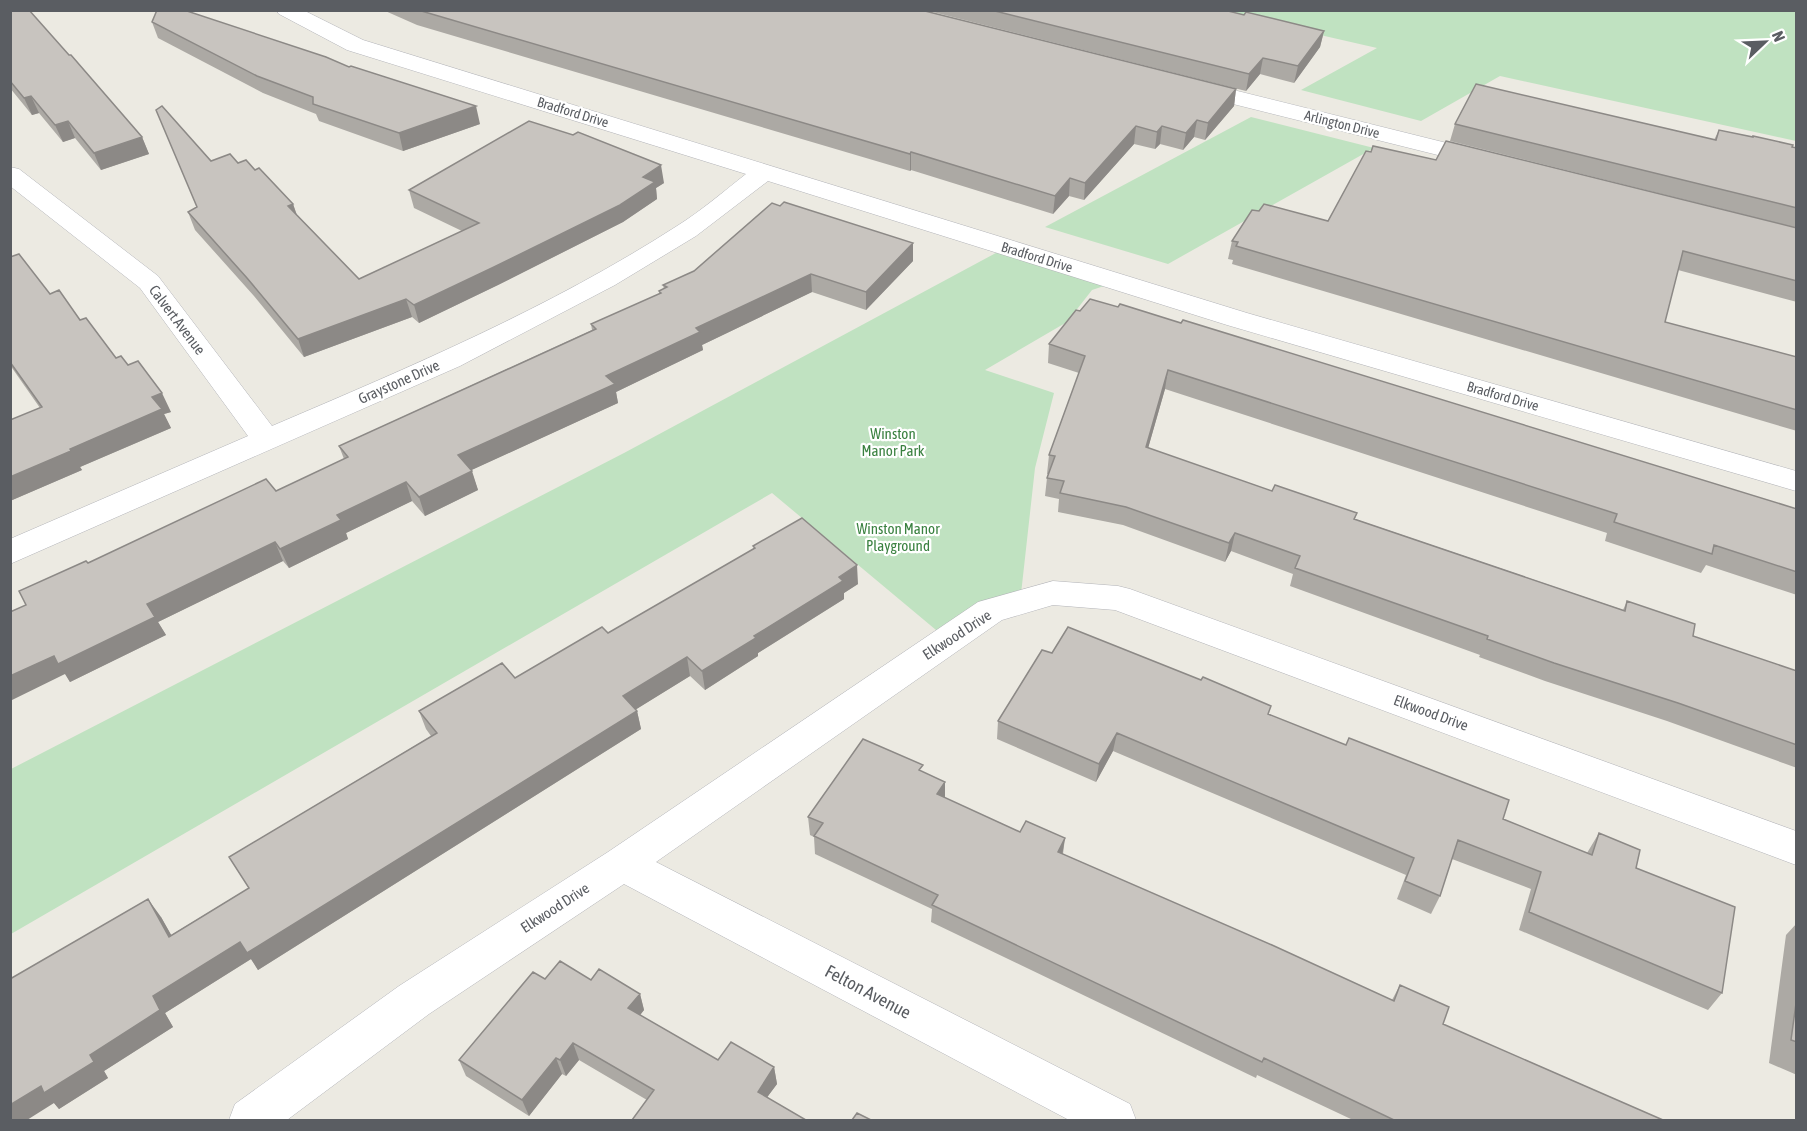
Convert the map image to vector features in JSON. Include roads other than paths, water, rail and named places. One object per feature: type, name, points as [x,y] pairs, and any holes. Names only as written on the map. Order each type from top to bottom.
[{"type":"street","name":"Bradford Drive","points":[[286,10],[354,45],[1237,319],[1797,481]]},
{"type":"street","name":"Arlington Drive","points":[[1175,82],[1509,166]]},
{"type":"street","name":"Graystone Drive","points":[[10,552],[450,360],[606,279],[687,231],[765,172]]},
{"type":"street","name":"Calvert Avenue","points":[[10,174],[149,282],[266,440]]},
{"type":"street","name":"Elkwood Drive","points":[[251,1120],[414,1000],[622,864],[990,611],[1053,593],[1118,598],[1797,848]]},
{"type":"street","name":"Felton Avenue","points":[[622,864],[1114,1120]]},
{"type":"park label","name":"Winston Manor Park","points":[[893,442]]},
{"type":"park label","name":"Winston Manor Playground","points":[[898,538]]}]
